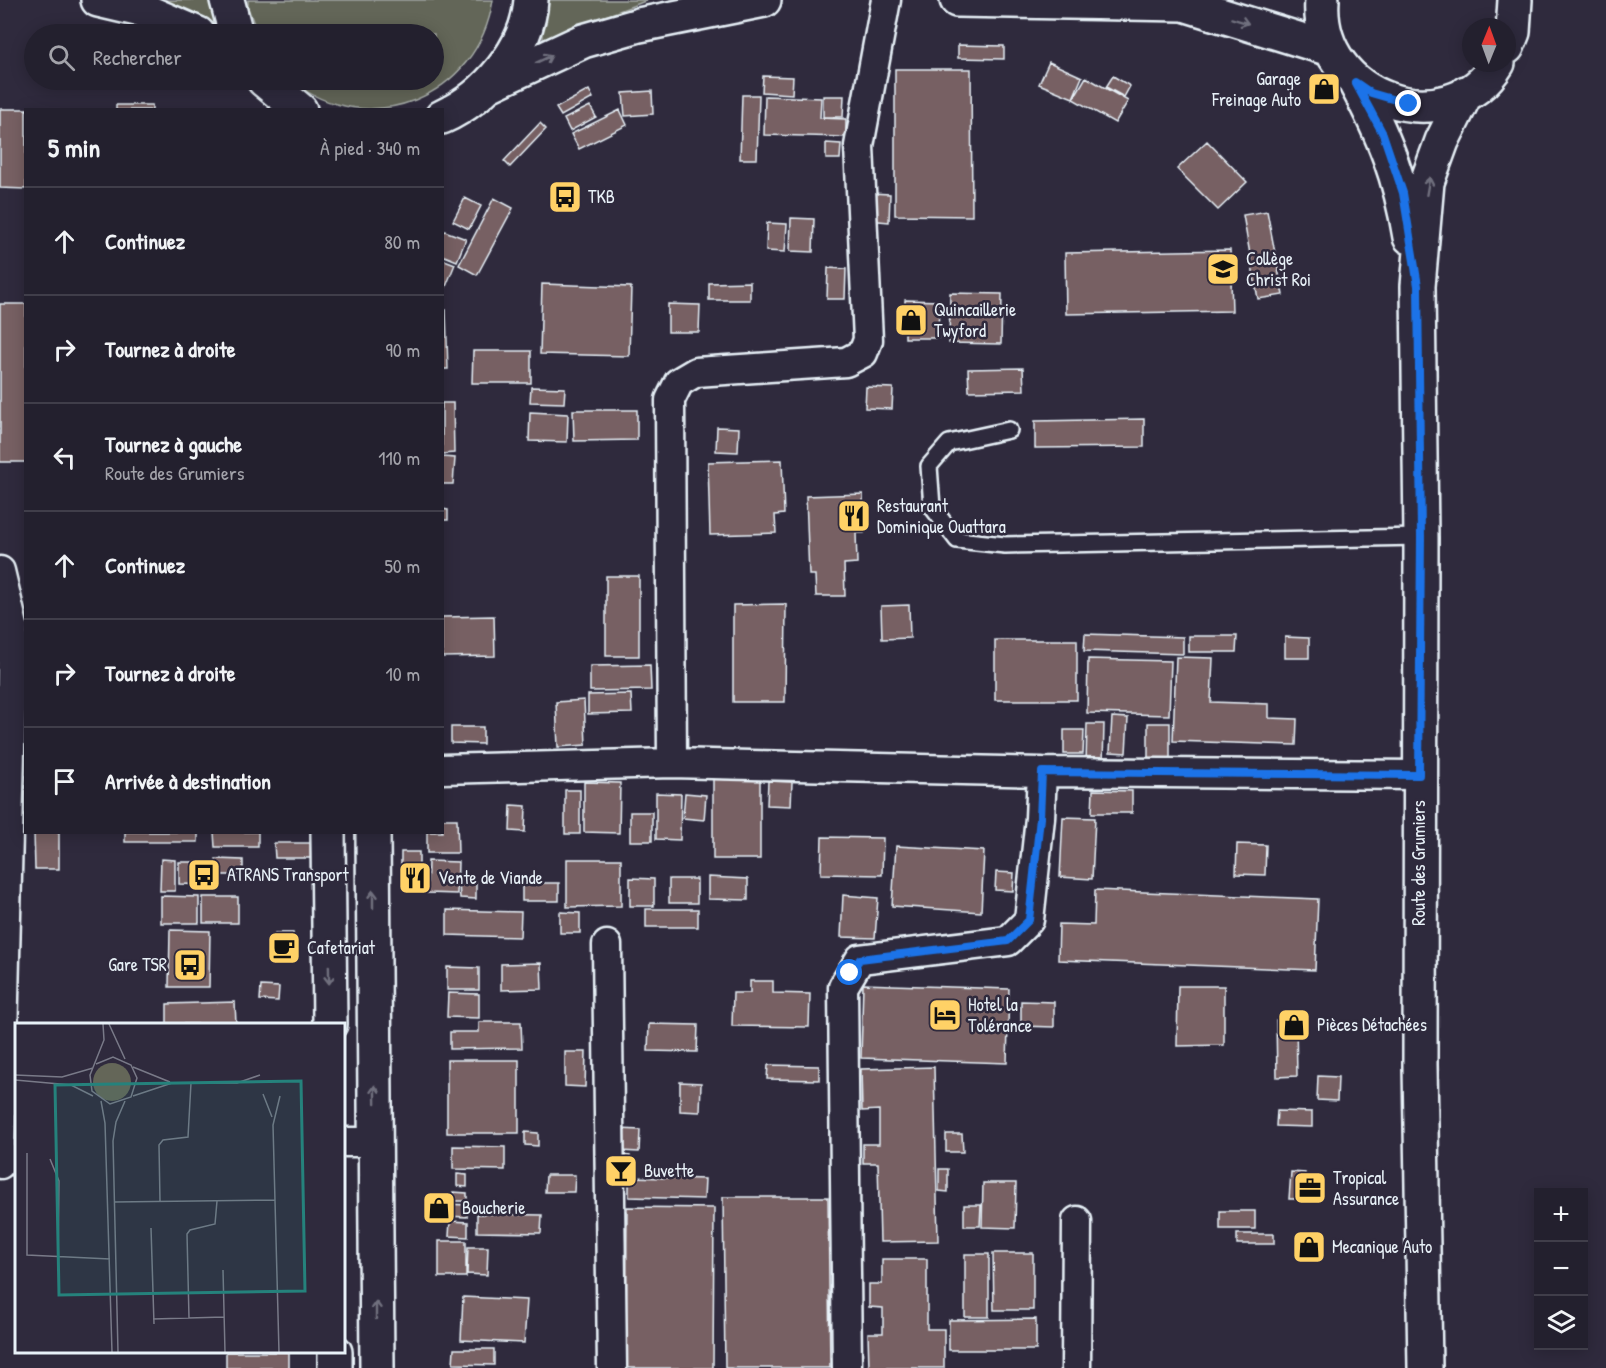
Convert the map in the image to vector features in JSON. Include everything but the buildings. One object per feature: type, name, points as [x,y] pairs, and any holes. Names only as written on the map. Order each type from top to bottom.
[{"type":"main road","points":[[98,0],[145,11],[175,24]]},
{"type":"main road","points":[[226,0],[233,24]]},
{"type":"main road","points":[[491,84],[517,46],[531,0]]},
{"type":"main road","points":[[447,120],[491,84],[583,41],[639,25],[764,0]]},
{"type":"main road","points":[[957,0],[1192,2],[1330,49]]},
{"type":"main road","points":[[1322,0],[1324,31],[1330,49],[1355,82],[1383,134],[1403,193],[1418,286]]},
{"type":"main road","points":[[1514,18],[1515,0]]},
{"type":"main road","points":[[1355,82],[1371,93],[1409,104],[1448,100],[1466,93],[1490,72]]},
{"type":"main road","points":[[275,90],[296,108]]},
{"type":"main road","points":[[1418,286],[1427,182],[1442,141],[1466,93]]},
{"type":"main road","name":"Route des Grumiers","points":[[1418,286],[1421,537],[1419,775],[1425,1368]]},
{"type":"main road","points":[[328,834],[330,1023]]},
{"type":"main road","points":[[373,834],[359,1142],[377,1368]]},
{"type":"street","points":[[672,764],[670,400],[679,382],[696,372],[846,362],[863,352],[868,340],[859,146],[886,0]]},
{"type":"street","points":[[0,571],[13,626],[6,1130],[0,1164]]},
{"type":"street","points":[[444,769],[672,764],[1042,772],[1419,775]]},
{"type":"street","points":[[847,1368],[843,987],[860,959],[1008,941],[1029,920],[1040,818],[1042,772]]},
{"type":"street","points":[[607,945],[612,1368]]},
{"type":"street","points":[[1076,1368],[1077,1221]]},
{"type":"lane","points":[[1009,430],[949,443],[929,466],[932,507],[957,540],[1005,545],[1421,537]]},
{"type":"green space","points":[[153,0],[217,0],[214,23]]},
{"type":"green space","points":[[248,0],[493,0],[483,34],[466,63],[444,84],[444,24],[254,24],[248,8]]},
{"type":"green space","points":[[543,0],[648,0],[543,40]]},
{"type":"green space","points":[[307,90],[434,90],[415,100],[385,108],[353,107],[321,98]]},
{"type":"place","name":"Garage Freinage Auto","points":[[1324,89]]},
{"type":"place","name":"TKB","points":[[565,197]]},
{"type":"place","name":"Collège Christ Roi","points":[[1223,269]]},
{"type":"place","name":"Quincaillerie Twyford","points":[[911,320]]},
{"type":"place","name":"Restaurant Dominique Ouattara","points":[[854,516]]},
{"type":"place","name":"ATRANS Transport","points":[[204,875]]},
{"type":"place","name":"Vente de Viande","points":[[415,878]]},
{"type":"place","name":"Cafetariat","points":[[284,948]]},
{"type":"place","name":"Gare TSR","points":[[190,965]]},
{"type":"place","name":"Hotel la Tolérance","points":[[945,1015]]},
{"type":"place","name":"Pièces Détachées","points":[[1294,1025]]},
{"type":"place","name":"Buvette","points":[[621,1171]]},
{"type":"place","name":"Tropical Assurance","points":[[1310,1188]]},
{"type":"place","name":"Boucherie","points":[[439,1208]]},
{"type":"place","name":"Mecanique Auto","points":[[1309,1247]]},
{"type":"route","points":[[850,973],[860,959],[1008,941],[1029,920],[1040,818],[1042,772],[1419,775],[1421,537],[1418,286],[1403,193],[1383,134],[1355,82],[1371,93],[1409,104]]}]
